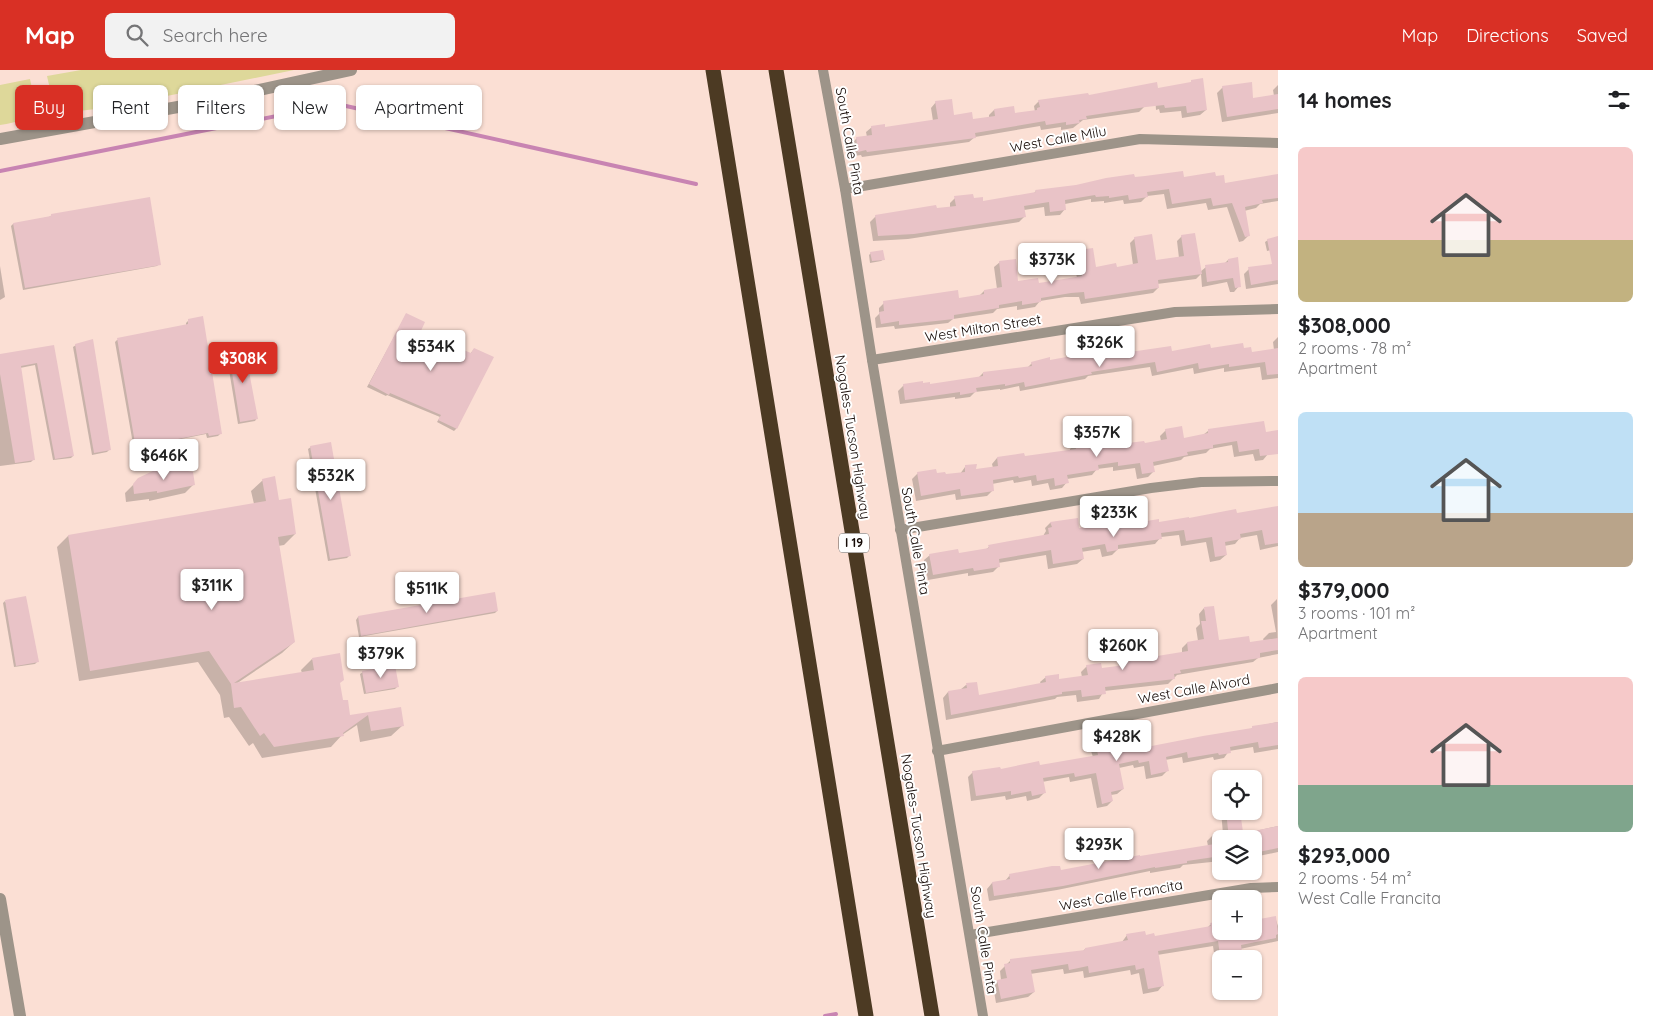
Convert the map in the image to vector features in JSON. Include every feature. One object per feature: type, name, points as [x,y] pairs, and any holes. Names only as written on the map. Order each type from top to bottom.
[{"type":"highway","points":[[713,70],[866,1016]]},
{"type":"highway","name":"Nogales–Tucson Highway","points":[[776,70],[932,1016]]},
{"type":"street","points":[[0,139],[200,103],[351,70]]},
{"type":"street","name":"South Calle Pinta","points":[[823,70],[845,189],[900,530],[983,1016]]},
{"type":"street","name":"West Calle Milu","points":[[845,189],[1140,139],[1278,143]]},
{"type":"street","name":"West Milton Street","points":[[872,360],[1175,312],[1278,309]]},
{"type":"street","points":[[900,530],[1151,488],[1201,482],[1278,481]]},
{"type":"street","name":"West Calle Alvord","points":[[938,750],[1278,688]]},
{"type":"street","name":"West Calle Francita","points":[[970,935],[1251,888],[1278,887]]},
{"type":"street","points":[[0,899],[20,1016]]},
{"type":"shaded area","points":[[81,70],[294,70],[221,85],[178,85],[178,94],[168,96],[168,85],[93,85],[93,109],[83,110],[83,85],[49,85],[47,76]]},
{"type":"shaded area","points":[[30,79],[31,85],[15,85],[15,122],[0,125],[0,85]]},
{"type":"building","points":[[1203,78],[1207,110],[1187,113],[1186,106],[1165,108],[1164,105],[1146,107],[1086,116],[1087,119],[1079,120],[1080,123],[1066,125],[1066,122],[1046,125],[1045,121],[975,133],[976,138],[858,152],[856,137],[872,135],[871,126],[885,124],[885,127],[938,119],[935,101],[952,99],[954,115],[972,112],[973,119],[995,116],[994,109],[1014,106],[1015,113],[1037,110],[1040,107],[1038,100],[1088,93],[1089,95],[1157,82],[1158,88]]},
{"type":"building","points":[[1252,82],[1253,98],[1278,94],[1278,109],[1227,117],[1222,86]]},
{"type":"building","points":[[1183,171],[1184,177],[1215,172],[1216,176],[1224,175],[1225,183],[1278,174],[1278,198],[1262,200],[1263,203],[1245,207],[1250,236],[1245,237],[1232,203],[1213,206],[1211,198],[1172,204],[1169,189],[1147,192],[1148,197],[1129,200],[1128,195],[1109,198],[1109,196],[1096,197],[1095,195],[1065,200],[1066,210],[1050,212],[1049,202],[1024,206],[1026,217],[914,234],[878,236],[875,215],[936,205],[937,208],[956,206],[954,196],[973,194],[974,198],[983,197],[983,201],[1106,178],[1134,174],[1135,177]]},
{"type":"building","points":[[150,197],[161,265],[25,288],[13,223],[51,216],[51,214]]},
{"type":"building","points":[[1195,233],[1202,274],[1158,280],[1159,288],[1085,299],[1084,292],[1071,293],[1041,298],[1041,302],[1022,305],[1022,301],[999,305],[999,308],[954,315],[954,319],[899,325],[899,321],[881,324],[879,312],[884,311],[883,301],[958,290],[959,298],[984,294],[984,290],[1002,287],[999,261],[1016,259],[1018,281],[1038,278],[1039,283],[1082,276],[1078,250],[1093,248],[1096,267],[1116,263],[1117,267],[1138,263],[1134,237],[1152,234],[1156,260],[1184,256],[1181,235]]},
{"type":"building","points":[[1278,236],[1278,280],[1251,285],[1248,267],[1272,264],[1267,239]]},
{"type":"building","points":[[883,250],[885,260],[872,261],[870,252]]},
{"type":"building","points":[[1238,257],[1241,287],[1235,288],[1233,278],[1207,282],[1205,265],[1228,262],[1228,259]]},
{"type":"building","points":[[406,313],[425,322],[420,333],[471,353],[474,348],[494,357],[457,429],[438,420],[441,415],[390,393],[389,395],[369,384]]},
{"type":"building","points":[[203,316],[222,434],[209,436],[208,433],[168,441],[168,439],[135,443],[117,338],[188,324],[188,319]]},
{"type":"building","points":[[93,339],[111,450],[94,453],[75,344]]},
{"type":"building","points":[[1243,343],[1244,348],[1251,347],[1252,352],[1278,348],[1278,374],[1267,375],[1265,362],[1229,367],[1229,364],[1199,369],[1198,363],[1157,372],[1155,362],[1091,372],[1092,374],[1025,387],[1024,382],[1005,386],[1005,384],[976,388],[977,392],[960,395],[960,392],[905,400],[903,384],[923,381],[923,383],[930,382],[930,384],[983,376],[983,372],[1032,366],[1031,362],[1050,357],[1050,360],[1083,354],[1083,357],[1171,346],[1172,351],[1210,344],[1211,348]]},
{"type":"building","points":[[54,345],[74,456],[55,459],[37,363],[21,366],[35,460],[15,463],[0,374],[0,354]]},
{"type":"building","points":[[244,345],[258,419],[240,422],[228,348]]},
{"type":"building","points":[[1264,421],[1266,432],[1278,430],[1278,454],[1260,456],[1259,449],[1239,452],[1237,441],[1213,445],[1213,448],[1187,452],[1188,455],[1153,462],[1155,472],[1142,474],[1140,463],[1118,466],[1118,462],[1098,465],[1099,470],[1067,475],[1069,483],[1055,486],[1054,478],[1037,481],[1036,475],[1019,478],[1018,476],[993,480],[994,491],[961,496],[960,489],[921,496],[917,472],[936,469],[937,473],[945,472],[946,474],[965,472],[965,465],[977,464],[976,469],[998,466],[997,457],[1024,453],[1025,456],[1076,449],[1075,443],[1104,438],[1105,446],[1144,441],[1145,443],[1167,439],[1165,429],[1182,426],[1184,438],[1208,433],[1208,429]]},
{"type":"building","points":[[331,442],[351,556],[330,559],[310,446]]},
{"type":"building","points":[[171,468],[193,472],[195,485],[157,493],[157,491],[134,494],[133,484],[138,478],[153,471]]},
{"type":"building","points":[[275,476],[279,500],[291,498],[296,534],[278,537],[295,642],[234,683],[314,670],[312,658],[340,653],[344,680],[340,683],[343,700],[348,700],[350,715],[401,707],[404,726],[371,731],[368,715],[343,733],[344,736],[274,747],[264,733],[260,736],[241,707],[234,708],[231,684],[209,651],[90,671],[68,535],[266,501],[262,479]]},
{"type":"building","points":[[1278,506],[1278,543],[1265,545],[1262,530],[1240,534],[1241,539],[1225,542],[1227,555],[1215,557],[1212,537],[1186,541],[1184,530],[1161,533],[1162,539],[1118,545],[1118,550],[1107,552],[1105,544],[1082,548],[1084,559],[1053,564],[1051,550],[999,559],[1000,567],[974,571],[973,568],[933,575],[929,554],[958,549],[959,553],[989,548],[988,545],[1049,534],[1048,528],[1052,527],[1050,522],[1078,518],[1079,528],[1107,524],[1106,517],[1120,515],[1122,525],[1159,519],[1159,522],[1189,518],[1236,509],[1237,513]]},
{"type":"building","points":[[495,592],[498,611],[361,636],[358,616]]},
{"type":"building","points":[[26,596],[39,662],[16,666],[5,600]]},
{"type":"building","points":[[1214,606],[1219,640],[1249,636],[1250,642],[1278,638],[1278,650],[1260,653],[1260,658],[1180,670],[1181,673],[1174,674],[1175,679],[1105,687],[1106,694],[1082,697],[1081,690],[1062,692],[1062,694],[951,715],[948,691],[967,688],[966,683],[977,682],[979,695],[1046,682],[1045,676],[1059,674],[1059,679],[1088,675],[1086,665],[1101,663],[1102,668],[1125,665],[1123,655],[1138,653],[1139,659],[1188,651],[1187,642],[1204,639],[1201,621],[1206,621],[1204,607]]},
{"type":"building","points":[[395,665],[399,687],[366,693],[362,671]]},
{"type":"building","points":[[1278,722],[1278,745],[1259,748],[1258,742],[1230,747],[1231,753],[1219,755],[1218,753],[1188,758],[1187,752],[1166,757],[1169,771],[1151,775],[1149,761],[1139,763],[1138,760],[1119,764],[1124,789],[1111,792],[1113,801],[1102,804],[1096,773],[1075,777],[1074,773],[1043,778],[1046,793],[1032,796],[1031,791],[1011,795],[1011,791],[976,796],[972,771],[1000,767],[1001,769],[1039,761],[1040,765],[1098,755],[1096,745],[1110,742],[1109,739],[1123,737],[1126,751]]},
{"type":"building","points":[[1227,820],[1241,820],[1243,830],[1228,830]]},
{"type":"building","points":[[1278,826],[1278,848],[1262,851],[1262,830],[1259,830]]},
{"type":"building","points":[[1212,844],[1212,857],[1063,886],[994,896],[992,882],[1010,879],[1009,874],[1052,866],[1060,866],[1061,870]]},
{"type":"building","points":[[1276,916],[1278,934],[1276,938],[1241,945],[1242,950],[1219,950],[1218,941],[1158,951],[1164,986],[1148,989],[1144,968],[1136,970],[1135,965],[1089,973],[1088,966],[1069,970],[1068,964],[1031,970],[1035,992],[1001,999],[997,980],[1007,978],[1004,964],[1010,963],[1010,959],[1085,950],[1085,948],[1128,940],[1126,934],[1145,931],[1146,935],[1154,933],[1155,936],[1211,926],[1210,923],[1212,923],[1212,940],[1262,940],[1262,919]]},
{"type":"waterway","points":[[0,171],[337,104],[696,184]]},
{"type":"waterway","points":[[825,1016],[836,1014]]}]
